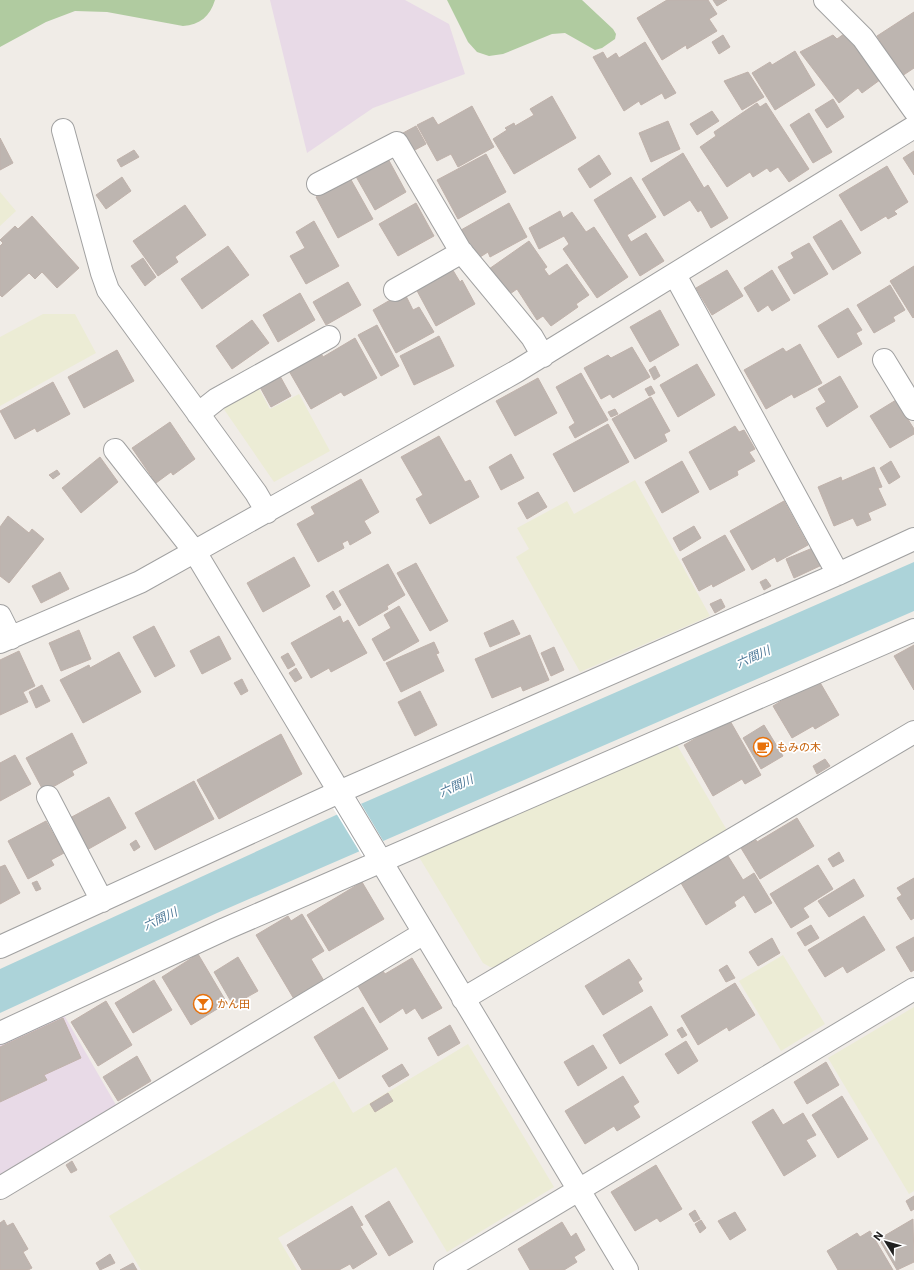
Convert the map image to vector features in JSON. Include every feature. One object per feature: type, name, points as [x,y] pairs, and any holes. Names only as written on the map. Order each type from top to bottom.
[{"type":"street","points":[[826,0],[863,38],[914,110]]},
{"type":"street","points":[[0,616],[6,640],[140,582],[543,356],[914,127]]},
{"type":"street","points":[[63,130],[108,290],[256,493],[267,512]]},
{"type":"street","points":[[318,184],[397,143],[462,252],[532,337],[543,356]]},
{"type":"street","points":[[395,290],[462,252]]},
{"type":"street","points":[[675,275],[838,574]]},
{"type":"street","points":[[198,414],[217,399],[329,337]]},
{"type":"street","points":[[884,360],[914,409]]},
{"type":"street","points":[[115,450],[195,552],[627,1270]]},
{"type":"street","points":[[0,948],[102,901],[342,797],[914,539]]},
{"type":"street","points":[[0,1033],[378,857],[914,630]]},
{"type":"street","points":[[464,999],[914,732]]},
{"type":"street","points":[[48,797],[102,901]]},
{"type":"street","points":[[0,1188],[424,933]]},
{"type":"street","points":[[446,1270],[914,989]]},
{"type":"shaded area","points":[[270,0],[405,0],[449,24],[465,74],[373,108],[307,153]]},
{"type":"shaded area","points":[[64,1015],[116,1105],[0,1175],[0,1045]]},
{"type":"green space","points":[[0,0],[215,0],[213,6],[204,19],[194,24],[183,26],[107,12],[75,11],[46,22],[0,47]]},
{"type":"green space","points":[[447,0],[582,0],[613,29],[616,34],[615,39],[602,48],[595,50],[565,33],[552,34],[503,54],[489,56],[477,52],[468,42]]},
{"type":"green space","points":[[0,192],[16,211],[0,226]]},
{"type":"green space","points":[[43,314],[75,314],[96,353],[0,406],[0,337]]},
{"type":"green space","points":[[257,385],[270,409],[299,394],[330,451],[274,482],[221,405]]},
{"type":"green space","points":[[635,480],[710,616],[580,672],[516,557],[529,549],[517,528],[567,501],[574,514]]},
{"type":"green space","points":[[677,745],[728,832],[499,968],[490,967],[483,963],[419,857]]},
{"type":"green space","points":[[783,955],[825,1024],[781,1051],[739,981]]},
{"type":"green space","points":[[914,1007],[914,1191],[909,1194],[828,1058]]},
{"type":"green space","points":[[468,1044],[554,1187],[447,1252],[396,1167],[278,1238],[297,1270],[141,1270],[109,1216],[334,1081],[353,1113]]},
{"type":"water","name":"六間川","points":[[914,562],[914,611],[217,913],[0,1013],[0,969],[347,810]]},
{"type":"pier","points":[[357,797],[388,849],[364,859],[333,808]]},
{"type":"building","points":[[667,0],[708,0],[717,14],[709,19],[717,31],[687,49],[686,45],[662,60],[637,18]]},
{"type":"building","points":[[713,0],[727,0],[717,6]]},
{"type":"building","points":[[914,12],[914,68],[902,76],[877,36]]},
{"type":"building","points":[[848,31],[884,77],[862,93],[858,88],[839,103],[800,52],[833,35],[837,39]]},
{"type":"building","points":[[723,35],[730,47],[719,54],[712,42]]},
{"type":"building","points":[[645,42],[676,93],[665,99],[662,93],[641,105],[639,101],[624,111],[593,57],[603,52],[607,59],[616,53],[619,58]]},
{"type":"building","points":[[795,51],[815,85],[775,110],[752,73],[770,62],[772,65]]},
{"type":"building","points":[[748,72],[764,97],[742,110],[724,81]]},
{"type":"building","points":[[552,96],[576,138],[514,174],[493,139],[507,130],[505,128],[514,123],[515,126],[534,115],[530,109]]},
{"type":"building","points":[[833,99],[844,117],[827,128],[815,110]]},
{"type":"building","points":[[757,103],[760,107],[766,103],[809,169],[789,182],[778,167],[770,172],[767,168],[753,177],[750,172],[727,187],[700,147],[716,136],[714,132]]},
{"type":"building","points":[[472,106],[494,147],[458,167],[451,154],[437,161],[417,125],[433,117],[438,125]]},
{"type":"building","points":[[712,111],[719,121],[697,135],[690,124]]},
{"type":"building","points":[[809,113],[832,152],[813,163],[790,125]]},
{"type":"building","points":[[668,121],[680,149],[651,162],[639,133]]},
{"type":"building","points":[[416,126],[426,144],[413,151],[403,133]]},
{"type":"building","points":[[0,138],[13,163],[0,170]]},
{"type":"building","points":[[134,150],[139,157],[121,167],[117,160]]},
{"type":"building","points":[[914,151],[914,175],[903,158]]},
{"type":"building","points":[[683,153],[704,188],[708,185],[728,218],[711,228],[701,210],[698,212],[690,200],[664,216],[642,179]]},
{"type":"building","points":[[486,154],[506,192],[458,219],[437,180]]},
{"type":"building","points":[[386,155],[406,192],[375,210],[354,173]]},
{"type":"building","points":[[599,155],[611,174],[590,188],[578,169]]},
{"type":"building","points":[[887,166],[908,202],[894,211],[897,214],[888,219],[886,216],[861,231],[839,195]]},
{"type":"building","points":[[122,177],[131,191],[106,209],[96,195]]},
{"type":"building","points":[[631,177],[656,217],[627,235],[631,242],[646,233],[664,261],[640,276],[594,200]]},
{"type":"building","points":[[350,178],[373,219],[338,238],[316,197]]},
{"type":"building","points":[[416,203],[434,236],[398,256],[379,224]]},
{"type":"building","points":[[509,203],[527,237],[490,257],[488,252],[477,259],[461,230]]},
{"type":"building","points":[[185,205],[206,235],[175,257],[178,262],[158,276],[133,241]]},
{"type":"building","points":[[560,211],[563,218],[572,212],[586,232],[594,227],[628,277],[597,298],[563,249],[569,244],[564,236],[539,249],[529,228]]},
{"type":"building","points":[[32,216],[79,268],[57,288],[42,272],[35,279],[29,273],[2,297],[0,295],[0,246],[3,243],[0,240],[15,226],[18,229]]},
{"type":"building","points":[[841,220],[861,253],[833,270],[813,237]]},
{"type":"building","points":[[314,221],[339,266],[306,284],[290,256],[305,248],[296,232]]},
{"type":"building","points":[[529,241],[547,267],[544,269],[549,276],[567,264],[589,295],[576,304],[578,307],[551,326],[543,316],[537,320],[517,289],[507,296],[489,269]]},
{"type":"building","points":[[809,243],[828,274],[794,294],[778,267],[794,258],[791,253]]},
{"type":"building","points":[[228,246],[249,275],[202,309],[181,279]]},
{"type":"building","points":[[143,258],[156,277],[145,286],[131,266]]},
{"type":"building","points":[[914,266],[914,317],[913,318],[890,281]]},
{"type":"building","points":[[451,267],[460,282],[462,280],[475,304],[436,326],[415,287]]},
{"type":"building","points":[[727,270],[743,296],[712,315],[696,288]]},
{"type":"building","points":[[772,270],[790,300],[772,311],[768,305],[758,312],[744,288]]},
{"type":"building","points":[[348,282],[361,305],[326,325],[313,302]]},
{"type":"building","points":[[890,285],[905,310],[893,317],[895,321],[874,333],[857,305]]},
{"type":"building","points":[[404,292],[413,310],[419,307],[434,332],[396,353],[373,310]]},
{"type":"building","points":[[300,293],[315,320],[278,342],[263,315]]},
{"type":"building","points":[[848,308],[862,330],[856,333],[862,344],[838,358],[818,326]]},
{"type":"building","points":[[660,310],[679,345],[650,362],[630,327]]},
{"type":"building","points":[[252,320],[269,343],[232,369],[216,346]]},
{"type":"building","points":[[377,325],[399,366],[381,376],[358,335]]},
{"type":"building","points":[[439,336],[454,366],[414,385],[400,356]]},
{"type":"building","points":[[355,338],[377,378],[344,396],[341,392],[311,409],[289,371],[321,353],[323,357]]},
{"type":"building","points":[[800,344],[822,383],[794,398],[792,394],[766,409],[744,370],[783,348],[786,352]]},
{"type":"building","points":[[632,347],[650,377],[613,398],[610,394],[601,399],[584,368],[608,355],[611,358]]},
{"type":"building","points":[[117,350],[134,381],[84,408],[68,377]]},
{"type":"building","points":[[697,364],[715,395],[678,417],[660,385]]},
{"type":"building","points":[[655,366],[660,376],[654,380],[649,370]]},
{"type":"building","points":[[581,373],[608,420],[575,438],[569,427],[575,423],[556,387]]},
{"type":"building","points":[[280,376],[291,396],[271,407],[260,387]]},
{"type":"building","points":[[840,376],[858,407],[827,427],[816,408],[826,402],[818,389]]},
{"type":"building","points":[[538,378],[557,413],[515,436],[496,401]]},
{"type":"building","points":[[53,382],[70,414],[37,432],[35,428],[15,439],[0,411]]},
{"type":"building","points":[[651,386],[655,393],[649,396],[645,389]]},
{"type":"building","points":[[651,397],[670,431],[664,434],[667,441],[635,459],[612,419]]},
{"type":"building","points":[[896,400],[914,429],[914,434],[890,448],[870,416]]},
{"type":"building","points":[[615,409],[618,414],[611,417],[608,412]]},
{"type":"building","points":[[170,422],[195,459],[173,475],[171,472],[156,483],[132,448]]},
{"type":"building","points":[[608,424],[629,462],[574,492],[553,454]]},
{"type":"building","points":[[735,426],[739,432],[744,430],[755,449],[749,452],[755,461],[737,471],[738,475],[710,490],[689,452]]},
{"type":"building","points":[[439,436],[465,482],[470,480],[479,497],[430,524],[416,499],[423,495],[401,457]]},
{"type":"building","points":[[511,454],[524,478],[501,490],[489,467]]},
{"type":"building","points":[[100,457],[118,482],[81,513],[62,488]]},
{"type":"building","points":[[682,461],[699,492],[662,513],[645,482]]},
{"type":"building","points":[[891,461],[900,477],[889,484],[880,468]]},
{"type":"building","points":[[874,467],[882,487],[878,488],[886,505],[868,513],[871,520],[857,526],[853,518],[834,526],[818,487],[841,477],[842,481]]},
{"type":"building","points":[[57,470],[60,474],[53,479],[49,475]]},
{"type":"building","points":[[361,479],[379,512],[364,521],[371,533],[350,545],[348,540],[342,543],[344,548],[318,562],[297,524],[315,514],[311,507]]},
{"type":"building","points":[[538,492],[547,507],[527,519],[518,503]]},
{"type":"building","points":[[784,501],[808,545],[777,562],[775,557],[752,570],[730,531]]},
{"type":"building","points":[[8,516],[29,533],[32,529],[44,539],[9,583],[0,576],[0,527]]},
{"type":"building","points":[[694,526],[701,538],[680,551],[673,538]]},
{"type":"building","points":[[725,535],[745,570],[713,587],[712,584],[699,591],[682,559]]},
{"type":"building","points":[[815,547],[822,565],[794,578],[786,559]]},
{"type":"building","points":[[294,557],[310,586],[263,612],[247,583]]},
{"type":"building","points":[[416,563],[448,621],[430,631],[397,573]]},
{"type":"building","points":[[388,564],[405,595],[387,606],[388,609],[359,626],[339,591]]},
{"type":"building","points":[[60,572],[69,589],[41,603],[32,586]]},
{"type":"building","points":[[766,579],[771,586],[764,590],[760,582]]},
{"type":"building","points":[[333,591],[341,605],[334,610],[326,596]]},
{"type":"building","points":[[721,599],[725,607],[715,613],[710,604]]},
{"type":"building","points":[[399,606],[419,641],[384,661],[372,639],[391,628],[384,615]]},
{"type":"building","points":[[340,616],[343,623],[348,620],[367,653],[331,672],[329,668],[311,678],[291,643]]},
{"type":"building","points":[[513,620],[520,634],[490,647],[484,633]]},
{"type":"building","points":[[154,626],[175,666],[155,677],[133,637]]},
{"type":"building","points":[[79,630],[91,659],[61,671],[49,643]]},
{"type":"building","points":[[530,635],[549,680],[523,691],[521,686],[492,698],[475,659]]},
{"type":"building","points":[[219,636],[231,659],[202,674],[190,651]]},
{"type":"building","points":[[434,642],[439,653],[436,654],[444,671],[401,692],[386,663]]},
{"type":"building","points":[[914,645],[914,690],[894,656]]},
{"type":"building","points":[[554,647],[564,670],[551,676],[541,653]]},
{"type":"building","points":[[19,651],[35,686],[23,692],[28,702],[0,715],[0,660]]},
{"type":"building","points":[[119,652],[141,692],[83,723],[60,680],[89,665],[90,668]]},
{"type":"building","points":[[288,653],[295,665],[288,669],[281,657]]},
{"type":"building","points":[[296,668],[302,678],[295,682],[289,673]]},
{"type":"building","points":[[242,679],[248,691],[241,695],[234,683]]},
{"type":"building","points":[[818,679],[839,715],[815,729],[813,726],[792,738],[773,706]]},
{"type":"building","points":[[42,685],[50,701],[36,708],[29,692]]},
{"type":"building","points":[[420,691],[437,725],[415,736],[398,702]]},
{"type":"building","points":[[729,719],[761,775],[745,784],[742,779],[713,796],[684,745]]},
{"type":"building","name":"もみの木","points":[[764,725],[783,756],[761,769],[743,738]]},
{"type":"building","points":[[72,733],[87,763],[72,771],[74,775],[44,792],[26,758]]},
{"type":"building","points":[[281,734],[302,774],[219,819],[197,780]]},
{"type":"building","points":[[15,755],[31,784],[0,801],[0,763]]},
{"type":"building","points":[[825,759],[830,766],[817,774],[813,766]]},
{"type":"building","points":[[194,781],[214,819],[155,850],[135,813]]},
{"type":"building","points":[[109,797],[126,828],[85,851],[68,819]]},
{"type":"building","points":[[797,818],[814,846],[760,879],[741,848],[756,840],[757,842]]},
{"type":"building","points":[[46,821],[64,853],[51,860],[54,865],[28,879],[8,841]]},
{"type":"building","points":[[136,840],[140,847],[134,851],[130,844]]},
{"type":"building","points":[[839,852],[844,861],[833,867],[828,859]]},
{"type":"building","points":[[728,856],[743,880],[754,873],[772,903],[755,913],[744,895],[734,902],[736,906],[706,925],[681,883]]},
{"type":"building","points":[[5,865],[20,893],[0,904],[0,867]]},
{"type":"building","points":[[818,865],[833,889],[803,908],[809,917],[791,928],[770,894]]},
{"type":"building","points":[[914,878],[914,918],[911,920],[897,898],[902,895],[897,888]]},
{"type":"building","points":[[854,879],[864,896],[829,917],[818,901]]},
{"type":"building","points":[[37,881],[41,889],[36,891],[32,883]]},
{"type":"building","points":[[362,882],[384,919],[329,951],[307,915]]},
{"type":"building","points":[[302,914],[324,951],[311,959],[324,981],[294,999],[256,935],[288,916],[291,921]]},
{"type":"building","points":[[864,916],[885,950],[847,973],[843,966],[825,977],[808,950]]},
{"type":"building","points":[[811,925],[819,938],[805,946],[797,933]]},
{"type":"building","points":[[914,937],[914,970],[911,972],[896,947]]},
{"type":"building","points":[[772,938],[780,953],[758,966],[749,952]]},
{"type":"building","points":[[198,954],[227,1003],[191,1025],[162,977]]},
{"type":"building","points":[[238,957],[258,991],[233,1005],[214,972]]},
{"type":"building","points":[[412,958],[442,1008],[422,1019],[415,1008],[406,1014],[403,1008],[380,1023],[358,986],[383,971],[385,974]]},
{"type":"building","points":[[629,959],[642,979],[638,982],[643,991],[603,1015],[585,986]]},
{"type":"building","points":[[727,965],[735,978],[726,982],[719,970]]},
{"type":"building","points":[[154,980],[172,1010],[133,1033],[115,1003]]},
{"type":"building","points":[[735,983],[755,1015],[729,1031],[727,1027],[698,1045],[681,1016]]},
{"type":"building","points":[[106,1001],[132,1045],[98,1066],[71,1022]]},
{"type":"building","points":[[651,1006],[668,1035],[620,1064],[603,1035]]},
{"type":"building","points":[[363,1007],[388,1049],[339,1079],[314,1037]]},
{"type":"building","points":[[63,1018],[81,1058],[44,1075],[47,1080],[0,1102],[0,1047]]},
{"type":"building","points":[[450,1025],[460,1043],[438,1056],[428,1038]]},
{"type":"building","points":[[682,1027],[687,1035],[682,1038],[677,1030]]},
{"type":"building","points":[[686,1041],[698,1061],[678,1074],[665,1054]]},
{"type":"building","points":[[593,1045],[607,1068],[578,1086],[564,1062]]},
{"type":"building","points":[[137,1056],[151,1081],[118,1101],[103,1077]]},
{"type":"building","points":[[826,1062],[839,1085],[807,1104],[794,1082]]},
{"type":"building","points":[[402,1064],[409,1075],[389,1087],[382,1076]]},
{"type":"building","points":[[623,1076],[639,1102],[633,1106],[640,1117],[617,1131],[614,1126],[585,1144],[565,1111]]},
{"type":"building","points":[[388,1093],[393,1101],[375,1112],[370,1104]]},
{"type":"building","points":[[842,1096],[868,1139],[838,1158],[812,1115]]},
{"type":"building","points":[[773,1109],[783,1125],[803,1113],[816,1135],[806,1140],[816,1156],[784,1176],[752,1122]]},
{"type":"building","points":[[72,1161],[77,1170],[71,1173],[66,1165]]},
{"type":"building","points":[[656,1165],[682,1209],[660,1222],[657,1218],[635,1231],[611,1192]]},
{"type":"building","points":[[914,1196],[914,1209],[911,1211],[906,1201]]},
{"type":"building","points":[[389,1201],[413,1242],[389,1256],[365,1216]]},
{"type":"building","points":[[352,1206],[363,1225],[360,1226],[377,1254],[353,1269],[350,1264],[339,1270],[302,1270],[287,1245]]},
{"type":"building","points":[[695,1210],[700,1219],[694,1222],[689,1214]]},
{"type":"building","points":[[735,1212],[746,1230],[730,1240],[718,1221]]},
{"type":"building","points":[[913,1219],[914,1262],[897,1270],[879,1239]]},
{"type":"building","points":[[4,1220],[7,1226],[13,1223],[28,1249],[23,1252],[32,1268],[28,1270],[0,1270],[0,1223]]},
{"type":"building","points":[[701,1220],[706,1228],[700,1233],[695,1224]]},
{"type":"building","points":[[562,1222],[571,1237],[576,1233],[585,1250],[574,1257],[577,1262],[564,1270],[530,1270],[518,1249]]},
{"type":"building","points":[[870,1231],[893,1270],[838,1270],[827,1251],[857,1233],[860,1237]]},
{"type":"building","points":[[110,1254],[115,1263],[100,1270],[96,1263]]},
{"type":"building","points":[[133,1263],[137,1270],[120,1270]]},
{"type":"place","name":"もみの木","points":[[763,747]]},
{"type":"place","name":"かん田","points":[[203,1004]]}]
